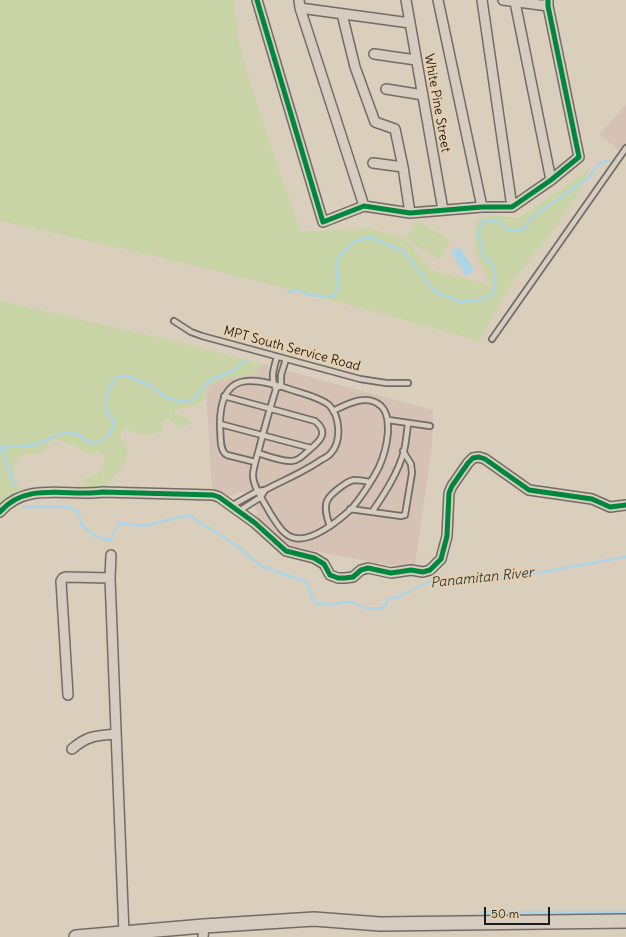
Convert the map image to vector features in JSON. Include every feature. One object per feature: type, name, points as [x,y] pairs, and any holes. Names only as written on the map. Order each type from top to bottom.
[{"type":"street","points":[[257,0],[323,222],[364,206],[410,213],[482,207],[512,207],[551,180],[578,157],[548,3],[503,0]]},
{"type":"street","name":"White Pine Street","points":[[406,0],[443,210]]},
{"type":"street","points":[[438,0],[482,207]]},
{"type":"street","points":[[482,0],[512,207]]},
{"type":"street","points":[[515,2],[551,180]]},
{"type":"street","points":[[300,4],[364,206]]},
{"type":"street","points":[[300,4],[342,14],[410,23]]},
{"type":"street","points":[[342,14],[356,67],[375,122],[395,129],[410,213]]},
{"type":"street","points":[[374,54],[416,60]]},
{"type":"street","points":[[386,89],[423,95]]},
{"type":"street","points":[[373,162],[403,167]]},
{"type":"street","points":[[0,512],[5,505],[18,498],[34,493],[49,492],[92,494],[102,492],[205,494],[219,497],[255,523],[286,551],[314,558],[324,564],[330,575],[338,578],[345,578],[353,577],[361,570],[368,568],[390,572],[411,570],[423,572],[430,570],[441,559],[447,536],[449,494],[452,486],[468,463],[473,458],[479,456],[529,490],[592,499],[610,507],[626,505]]},
{"type":"street","points":[[111,555],[110,578],[124,934]]},
{"type":"street","points":[[68,696],[61,580],[66,577],[110,578]]},
{"type":"street","points":[[72,749],[81,741],[92,736],[116,734]]},
{"type":"street","points":[[76,937],[203,932],[314,919],[380,924],[626,921]]},
{"type":"lane","points":[[492,339],[626,148]]},
{"type":"lane","name":"MPT South Service Road","points":[[174,321],[191,332],[202,336],[277,357],[368,381],[408,383]]},
{"type":"lane","points":[[277,357],[273,373],[274,387],[270,408],[255,462],[253,477],[261,497],[279,528],[291,537],[298,539],[306,538],[323,531],[350,510],[370,482],[379,467],[383,456],[387,437],[388,420],[385,412],[379,405],[365,400],[354,401],[333,412]]},
{"type":"lane","points":[[281,386],[280,375],[286,359]]},
{"type":"lane","points":[[235,509],[258,491],[265,490],[310,467],[331,454],[336,444],[338,424],[329,406],[317,398],[281,386],[274,387],[256,380],[242,382],[229,390],[224,396],[221,406],[220,424],[222,448],[225,454],[255,462]]},
{"type":"lane","points":[[224,396],[315,421],[322,430],[322,435],[318,442],[302,456],[293,461],[258,453]]},
{"type":"lane","points":[[388,420],[430,426]]},
{"type":"lane","points":[[372,512],[389,486],[396,472],[404,451],[408,423]]},
{"type":"lane","points":[[220,424],[312,448]]},
{"type":"lane","points":[[350,510],[401,516],[405,515],[412,473],[411,464],[404,451]]},
{"type":"lane","points":[[330,526],[326,505],[330,496],[350,481],[357,480],[370,482]]},
{"type":"lane","points":[[235,509],[261,497],[265,490]]},
{"type":"shaded area","points":[[626,104],[626,155],[599,135]]},
{"type":"shaded area","points":[[263,364],[268,365],[269,372],[284,376],[288,371],[433,410],[432,446],[415,565],[387,565],[289,546],[254,517],[258,512],[247,493],[240,492],[228,497],[212,487],[206,388],[220,380],[254,375]]},
{"type":"green space","points":[[0,0],[233,0],[240,48],[276,163],[301,232],[369,228],[403,238],[434,271],[492,285],[476,254],[475,222],[489,215],[519,218],[590,169],[586,179],[569,208],[543,244],[520,271],[479,341],[241,277],[0,221]]},
{"type":"green space","points":[[418,220],[450,241],[439,259],[406,239]]},
{"type":"green space","points":[[0,301],[169,340],[263,364],[254,375],[220,380],[206,388],[206,397],[199,403],[188,407],[175,409],[175,413],[191,421],[191,423],[182,428],[166,418],[162,423],[161,431],[150,434],[139,434],[129,430],[123,431],[120,438],[127,449],[128,454],[122,469],[116,473],[104,490],[82,489],[82,484],[84,478],[93,477],[101,470],[103,467],[104,454],[97,452],[90,454],[81,450],[75,445],[64,443],[55,439],[49,442],[45,449],[39,453],[20,456],[15,466],[14,475],[22,493],[0,507]]},
{"type":"water","points":[[460,247],[474,271],[466,276],[451,252]]},
{"type":"waterway","points":[[288,292],[296,290],[310,295],[332,297],[338,289],[337,260],[353,242],[370,237],[403,251],[434,291],[461,302],[480,300],[494,293],[495,269],[483,255],[478,231],[484,221],[499,221],[507,230],[522,230],[534,216],[588,178],[601,162],[609,161]]},
{"type":"waterway","name":"Panamitan River","points":[[0,448],[37,444],[64,433],[77,434],[93,443],[101,441],[110,433],[114,421],[107,412],[106,400],[108,391],[114,380],[119,376],[126,376],[134,379],[151,386],[165,397],[184,402],[192,400],[209,381],[234,370],[245,361]]},
{"type":"waterway","name":"Panamitan River","points":[[1,448],[14,485]]},
{"type":"waterway","name":"Panamitan River","points":[[24,507],[68,507],[77,511],[82,525],[95,536],[110,541],[119,523],[145,526],[188,515],[236,545],[261,566],[307,582],[312,598],[317,605],[321,603],[333,605],[340,602],[353,602],[367,609],[382,608],[387,604],[388,599],[399,597],[429,582],[478,577],[520,576],[626,557]]},
{"type":"waterway","points":[[481,912],[626,912]]},
{"type":"cycle path","points":[[257,0],[323,222],[364,206],[410,213],[482,207],[512,207],[551,180],[579,157],[548,0]]},
{"type":"cycle path","points":[[0,512],[10,502],[22,496],[35,493],[102,492],[213,495],[219,497],[255,523],[286,551],[314,558],[324,564],[330,575],[338,578],[345,578],[353,577],[361,570],[368,568],[391,573],[411,570],[423,572],[430,570],[441,559],[447,536],[449,493],[452,486],[473,458],[479,457],[485,459],[529,490],[592,499],[610,507],[626,505]]}]
